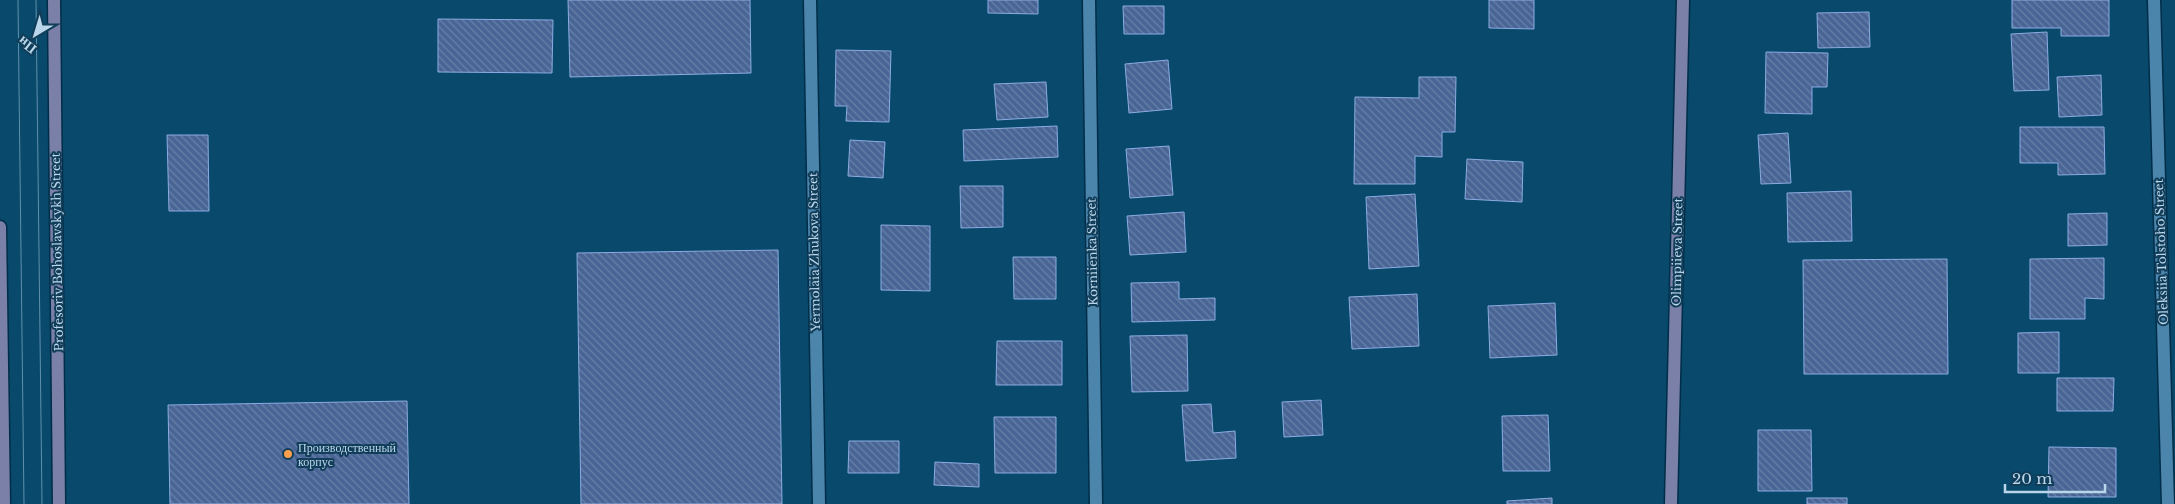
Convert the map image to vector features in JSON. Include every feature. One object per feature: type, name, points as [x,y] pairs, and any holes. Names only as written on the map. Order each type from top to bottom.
[{"type":"street","name":"Profesoriv Bohoslavskykh Street","points":[[54,0],[59,504]]},
{"type":"street","name":"Yermolaia Zhukova Street","points":[[810,0],[818,504]]},
{"type":"street","name":"Korniienka Street","points":[[1089,0],[1096,504]]},
{"type":"street","name":"Olimpiieva Street","points":[[1671,504],[1683,0]]},
{"type":"street","name":"Oleksiia Tolstoho Street","points":[[2154,0],[2168,504]]},
{"type":"street","points":[[0,227],[4,504]]},
{"type":"building","points":[[568,0],[750,0],[751,73],[570,77]]},
{"type":"building","points":[[988,0],[1038,0],[1038,14],[988,13]]},
{"type":"building","points":[[1489,0],[1534,0],[1534,29],[1489,28]]},
{"type":"building","points":[[2012,0],[2109,0],[2109,36],[2061,36],[2061,28],[2012,28]]},
{"type":"building","points":[[1123,6],[1164,6],[1164,34],[1124,34]]},
{"type":"building","points":[[1869,12],[1870,47],[1818,48],[1817,13]]},
{"type":"building","points":[[438,19],[553,20],[552,73],[438,72]]},
{"type":"building","points":[[2047,32],[2049,90],[2014,91],[2011,34]]},
{"type":"building","points":[[836,50],[891,51],[889,122],[846,121],[847,106],[835,106]]},
{"type":"building","points":[[1766,52],[1828,53],[1827,87],[1812,87],[1812,114],[1765,113]]},
{"type":"building","points":[[1168,60],[1172,109],[1129,113],[1125,64]]},
{"type":"building","points":[[2101,75],[2102,115],[2059,117],[2057,77]]},
{"type":"building","points":[[1419,77],[1456,77],[1455,132],[1442,132],[1442,157],[1415,156],[1415,184],[1354,184],[1355,97],[1419,98]]},
{"type":"building","points":[[1046,82],[1048,117],[997,120],[994,84]]},
{"type":"building","points":[[1057,126],[1058,157],[964,161],[963,130]]},
{"type":"building","points":[[2020,127],[2104,127],[2105,174],[2058,175],[2058,163],[2020,163]]},
{"type":"building","points":[[1788,133],[1791,183],[1761,184],[1758,135]]},
{"type":"building","points":[[167,135],[208,135],[209,211],[169,211]]},
{"type":"building","points":[[850,140],[885,142],[883,178],[848,176]]},
{"type":"building","points":[[1169,146],[1173,195],[1130,198],[1126,149]]},
{"type":"building","points":[[1467,159],[1523,162],[1522,202],[1465,199]]},
{"type":"building","points":[[960,186],[1003,186],[1003,227],[961,228]]},
{"type":"building","points":[[1851,191],[1852,241],[1788,242],[1787,193]]},
{"type":"building","points":[[1415,194],[1419,266],[1369,269],[1366,197]]},
{"type":"building","points":[[1184,212],[1186,252],[1130,255],[1127,216]]},
{"type":"building","points":[[2107,213],[2107,245],[2068,246],[2068,214]]},
{"type":"building","points":[[881,225],[930,226],[930,291],[881,290]]},
{"type":"building","points":[[778,250],[782,504],[581,504],[577,253]]},
{"type":"building","points":[[1013,257],[1056,257],[1056,299],[1014,299]]},
{"type":"building","points":[[2104,258],[2104,299],[2085,298],[2085,319],[2030,319],[2030,259]]},
{"type":"building","points":[[1947,259],[1948,374],[1804,374],[1803,260]]},
{"type":"building","points":[[1179,282],[1179,299],[1215,298],[1215,320],[1132,322],[1131,283]]},
{"type":"building","points":[[1417,294],[1419,346],[1352,349],[1349,297]]},
{"type":"building","points":[[1555,303],[1557,355],[1490,358],[1488,306]]},
{"type":"building","points":[[2059,332],[2059,373],[2018,373],[2018,333]]},
{"type":"building","points":[[1187,335],[1188,391],[1132,392],[1130,336]]},
{"type":"building","points":[[997,341],[1062,341],[1062,385],[996,385]]},
{"type":"building","points":[[2057,378],[2114,378],[2113,411],[2057,411]]},
{"type":"building","points":[[1321,400],[1323,435],[1284,437],[1282,402]]},
{"type":"building","name":"Производственный корпус","points":[[407,401],[409,504],[170,504],[168,405]]},
{"type":"building","points":[[1211,404],[1213,433],[1235,431],[1236,458],[1186,461],[1182,405]]},
{"type":"building","points":[[1548,415],[1550,471],[1503,471],[1502,416]]},
{"type":"building","points":[[994,417],[1056,417],[1056,473],[995,473]]},
{"type":"building","points":[[1758,430],[1811,430],[1812,491],[1758,491]]},
{"type":"building","points":[[849,441],[899,441],[899,473],[848,473]]},
{"type":"building","points":[[2049,447],[2116,448],[2116,497],[2048,497]]},
{"type":"building","points":[[935,462],[979,464],[979,487],[934,485]]},
{"type":"building","points":[[1552,498],[1552,504],[1507,504],[1507,501]]},
{"type":"building","points":[[1807,498],[1847,498],[1847,504],[1807,504]]},
{"type":"tram line","points":[[18,0],[24,504]]},
{"type":"tram line","points":[[36,0],[42,504]]},
{"type":"place","name":"Производственный корпус","points":[[288,454]]}]
